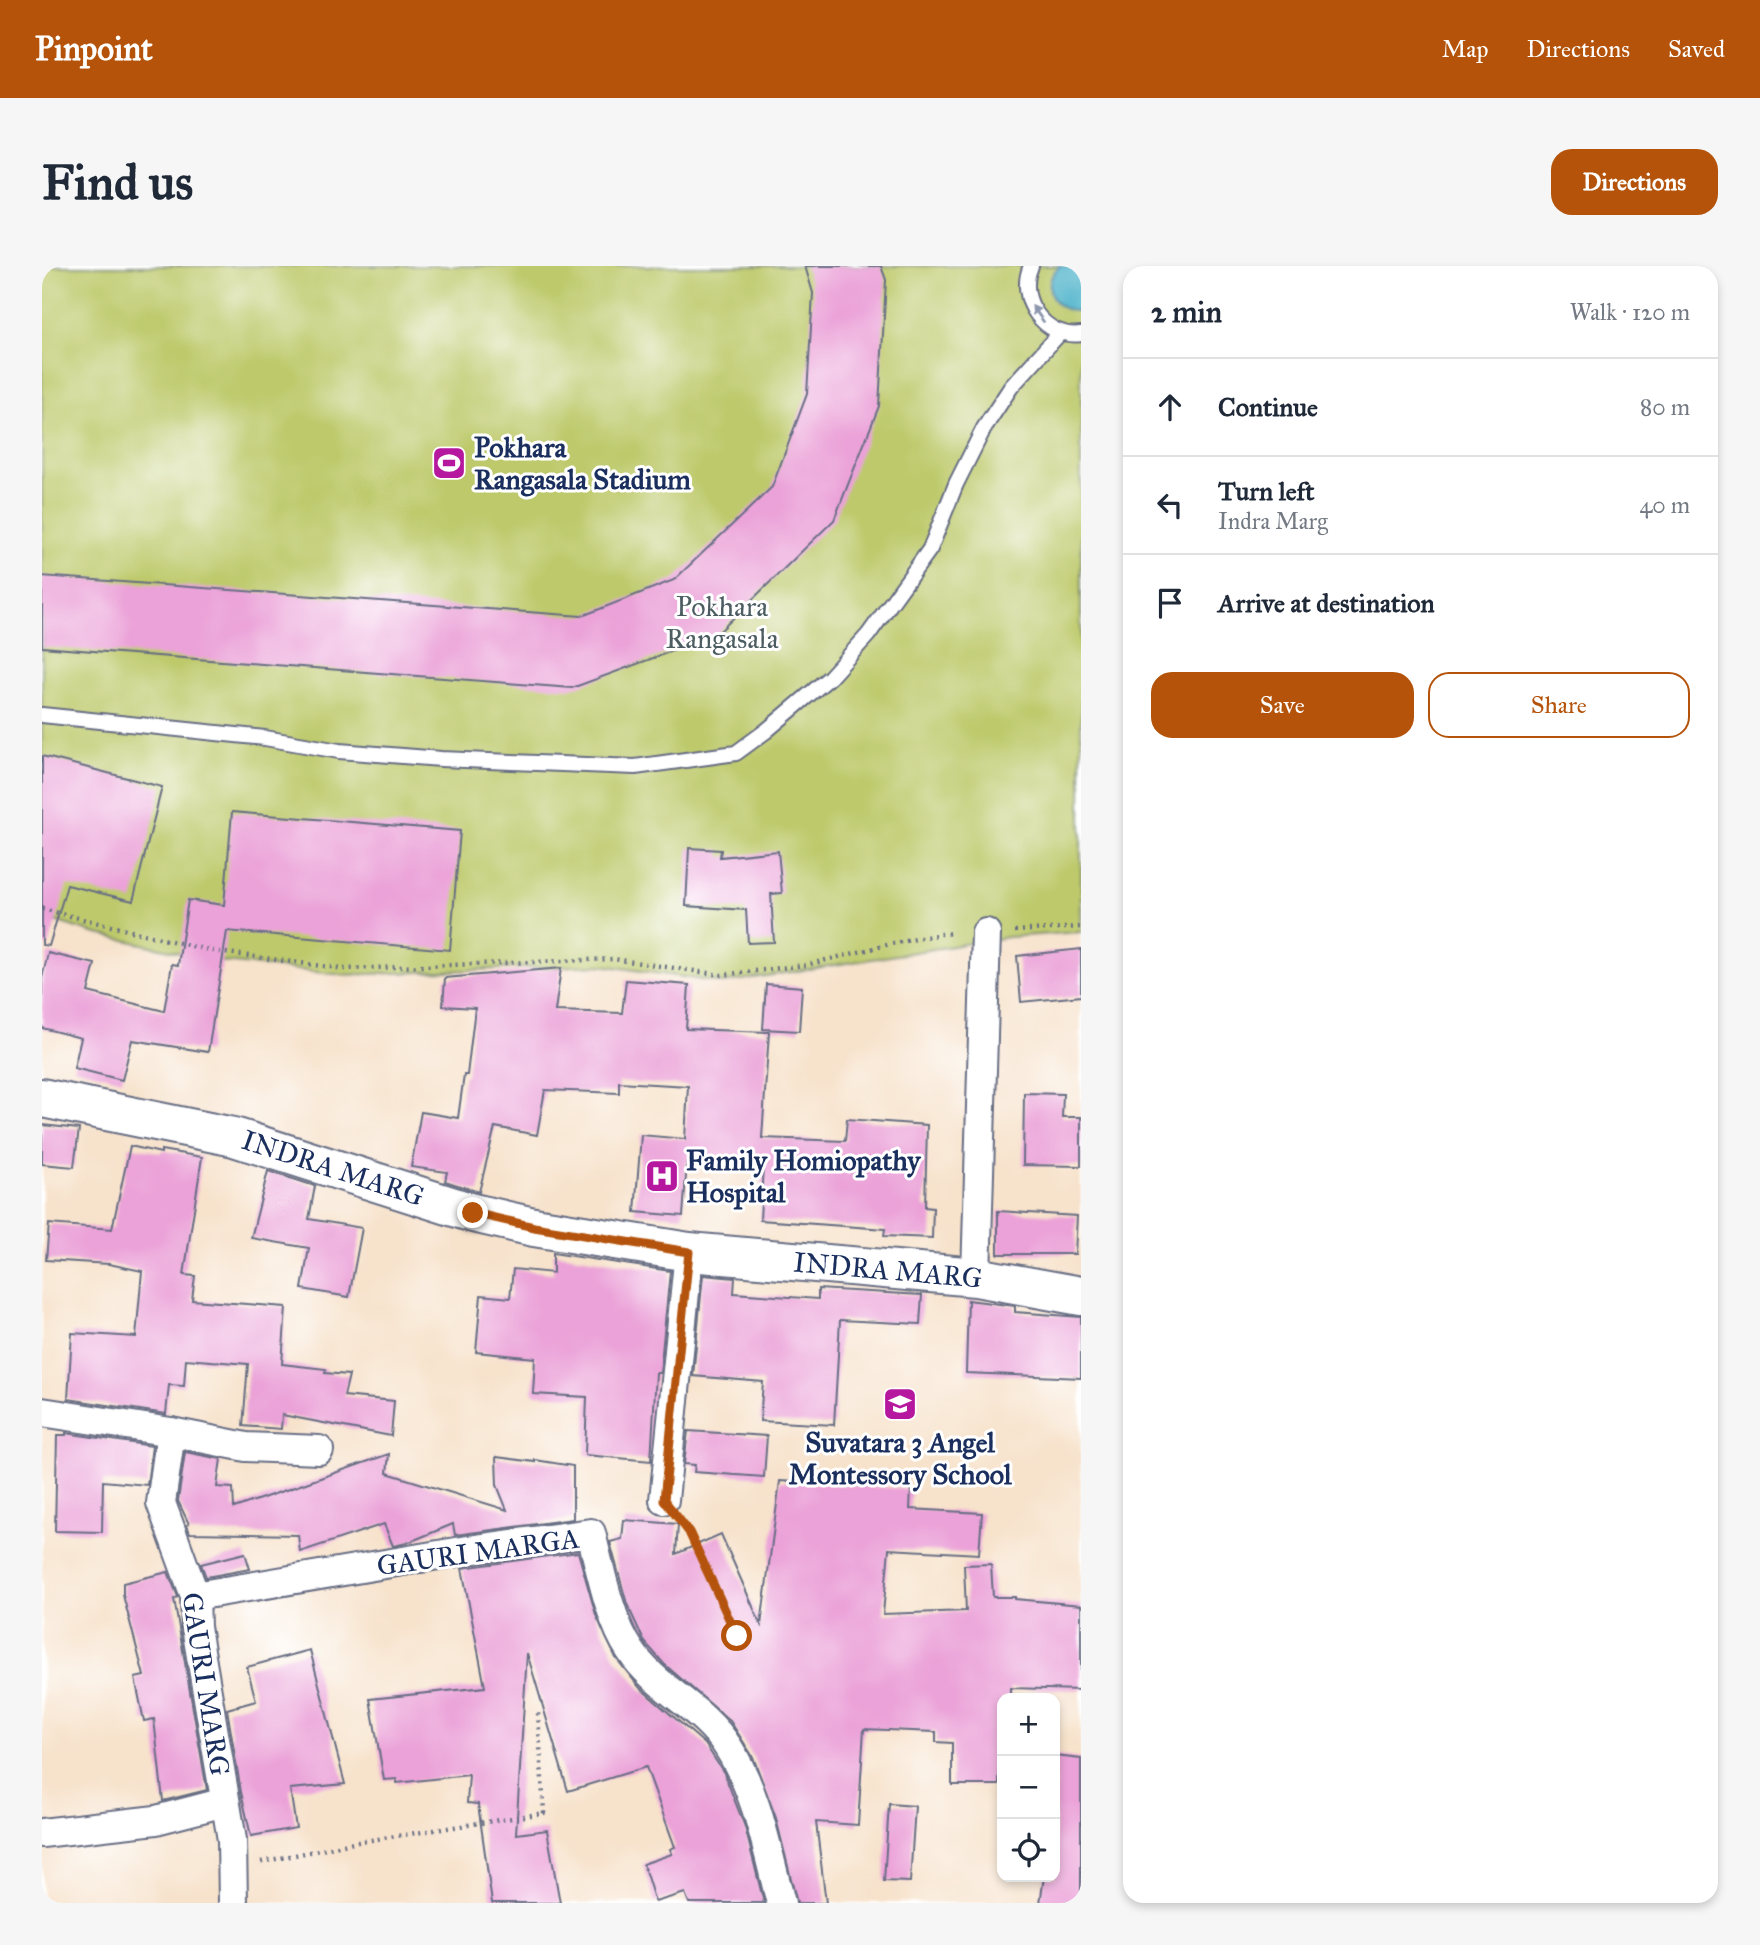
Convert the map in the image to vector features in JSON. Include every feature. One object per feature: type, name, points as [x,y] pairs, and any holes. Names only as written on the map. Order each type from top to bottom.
[{"type":"main road","name":"INDRA MARG","points":[[42,1098],[234,1137],[485,1216],[534,1227],[689,1252],[976,1277],[1081,1296]]},
{"type":"street","points":[[976,1277],[986,933]]},
{"type":"street","points":[[664,1500],[689,1252]]},
{"type":"street","points":[[42,1412],[171,1432],[246,1447],[319,1450]]},
{"type":"street","name":"GAURI MARG","points":[[171,1432],[161,1503],[195,1596],[196,1627],[232,1840],[233,1903]]},
{"type":"street","name":"GAURI MARGA","points":[[195,1596],[468,1550],[591,1533],[613,1613],[629,1649],[654,1677],[695,1708],[733,1755],[753,1796],[781,1903]]},
{"type":"street","points":[[42,1833],[156,1820],[225,1802]]},
{"type":"lane","points":[[1031,266],[1027,286],[1029,301],[1036,315],[1047,326],[1060,333],[1081,334]]},
{"type":"lane","points":[[42,715],[265,738],[339,751],[441,759],[635,767],[736,753],[830,677],[868,635],[930,549],[956,484],[984,428],[1011,387],[1060,333]]},
{"type":"path","points":[[42,909],[212,951],[344,969],[613,959],[721,975],[806,965],[941,934],[1081,927]]},
{"type":"path","points":[[664,1500],[695,1543],[737,1636]]},
{"type":"path","points":[[233,1868],[358,1842],[544,1813],[538,1713]]},
{"type":"green space","name":"Pokhara Rangasala","points":[[42,266],[1081,266],[1081,932],[1008,937],[723,983],[601,965],[343,975],[224,962],[93,933],[42,917]]},
{"type":"water","points":[[1060,266],[1081,266],[1081,311],[1063,308],[1052,297],[1050,281]]},
{"type":"building","points":[[805,266],[881,266],[886,280],[879,406],[834,520],[716,635],[572,688],[42,647],[42,576],[582,616],[674,580],[772,487],[807,394],[813,293]]},
{"type":"building","points":[[42,756],[162,787],[133,901],[67,885],[49,946],[42,945]]},
{"type":"building","points":[[232,812],[460,831],[450,950],[227,931],[208,1052],[132,1040],[122,1080],[74,1068],[81,1038],[42,1028],[42,978],[48,953],[95,964],[88,992],[164,1011],[172,964],[178,965],[188,900],[224,905]]},
{"type":"building","points":[[689,848],[721,850],[720,857],[778,851],[782,893],[771,894],[774,942],[748,943],[746,910],[686,906]]},
{"type":"building","points":[[1081,949],[1081,996],[1021,1002],[1017,956]]},
{"type":"building","points":[[561,968],[555,1011],[622,1013],[626,980],[689,985],[686,1029],[769,1032],[762,1138],[845,1141],[847,1119],[927,1125],[925,1207],[933,1208],[932,1238],[884,1236],[885,1229],[760,1220],[763,1165],[687,1162],[683,1216],[635,1212],[641,1135],[685,1139],[688,1086],[619,1082],[619,1093],[545,1090],[537,1135],[495,1127],[479,1192],[445,1181],[447,1172],[411,1167],[421,1112],[458,1118],[464,1075],[467,1075],[475,1008],[443,1006],[445,978]]},
{"type":"building","points":[[766,984],[802,987],[799,1031],[763,1029]]},
{"type":"building","points":[[1024,1093],[1063,1094],[1062,1117],[1081,1117],[1081,1166],[1023,1165]]},
{"type":"building","points":[[42,1125],[79,1129],[74,1167],[42,1164]]},
{"type":"building","points":[[130,1146],[161,1153],[161,1150],[202,1157],[184,1275],[195,1276],[192,1300],[286,1307],[282,1364],[326,1369],[325,1373],[349,1375],[344,1396],[394,1401],[391,1436],[282,1415],[281,1429],[243,1426],[248,1364],[186,1359],[184,1386],[169,1385],[166,1414],[68,1399],[72,1333],[136,1337],[142,1271],[109,1264],[46,1260],[49,1224],[112,1229]]},
{"type":"building","points":[[268,1171],[315,1186],[309,1219],[362,1228],[349,1297],[302,1289],[309,1248],[251,1238]]},
{"type":"building","points":[[998,1211],[1077,1216],[1075,1254],[998,1254]]},
{"type":"building","points":[[553,1253],[670,1271],[660,1373],[656,1373],[651,1461],[585,1455],[587,1397],[533,1394],[535,1358],[476,1352],[481,1295],[510,1298],[513,1269],[553,1273]]},
{"type":"building","points":[[703,1275],[735,1278],[734,1293],[818,1299],[818,1289],[922,1295],[920,1324],[840,1320],[834,1425],[760,1421],[763,1382],[693,1376]]},
{"type":"building","points":[[968,1300],[1015,1306],[1015,1312],[1081,1317],[1081,1378],[966,1373]]},
{"type":"building","points":[[688,1431],[767,1436],[764,1477],[694,1472],[695,1465],[684,1464]]},
{"type":"building","points":[[66,1433],[152,1446],[147,1485],[103,1481],[102,1532],[55,1531],[57,1435]]},
{"type":"building","points":[[185,1452],[221,1459],[217,1487],[233,1488],[234,1508],[389,1454],[387,1473],[507,1510],[497,1485],[496,1457],[573,1466],[573,1519],[455,1535],[453,1524],[393,1546],[384,1524],[300,1552],[298,1535],[190,1533],[189,1524],[178,1501]]},
{"type":"building","points":[[780,1481],[911,1489],[910,1509],[982,1513],[979,1554],[889,1549],[883,1614],[966,1611],[964,1565],[991,1564],[993,1597],[1081,1605],[1081,1690],[1010,1688],[1010,1693],[997,1693],[997,1785],[952,1785],[952,1743],[936,1742],[936,1732],[864,1729],[858,1825],[816,1822],[826,1903],[797,1903],[776,1818],[753,1757],[730,1721],[664,1664],[644,1641],[627,1604],[610,1542],[622,1539],[624,1520],[678,1524],[676,1554],[721,1534],[761,1625]]},
{"type":"building","points":[[578,1552],[596,1615],[616,1658],[640,1688],[705,1744],[724,1773],[745,1827],[764,1903],[689,1903],[685,1893],[655,1902],[643,1864],[672,1854],[670,1849],[675,1847],[646,1767],[568,1791],[527,1653],[516,1834],[547,1830],[560,1903],[492,1903],[478,1804],[467,1803],[469,1775],[397,1783],[397,1779],[384,1780],[370,1699],[485,1687],[462,1568]]},
{"type":"building","points":[[245,1553],[250,1569],[206,1577],[201,1564]]},
{"type":"building","points":[[168,1572],[178,1597],[174,1599],[207,1790],[163,1801],[154,1719],[144,1721],[135,1678],[144,1676],[123,1595],[123,1583]]},
{"type":"building","points":[[310,1650],[345,1784],[290,1789],[296,1828],[251,1836],[227,1709],[256,1701],[247,1667]]},
{"type":"building","points":[[1060,1757],[1081,1759],[1081,1903],[1040,1903],[1043,1882],[1060,1882]]},
{"type":"building","points":[[889,1804],[915,1806],[910,1882],[884,1881]]},
{"type":"place","name":"Pokhara Rangasala Stadium","points":[[449,463]]},
{"type":"place","name":"Family Homiopathy Hospital","points":[[662,1176]]},
{"type":"place","name":"Suvatara 3 Angel Montessory School","points":[[900,1404]]},
{"type":"route","points":[[473,1213],[534,1227],[689,1252],[664,1500],[689,1532],[737,1636]]}]
